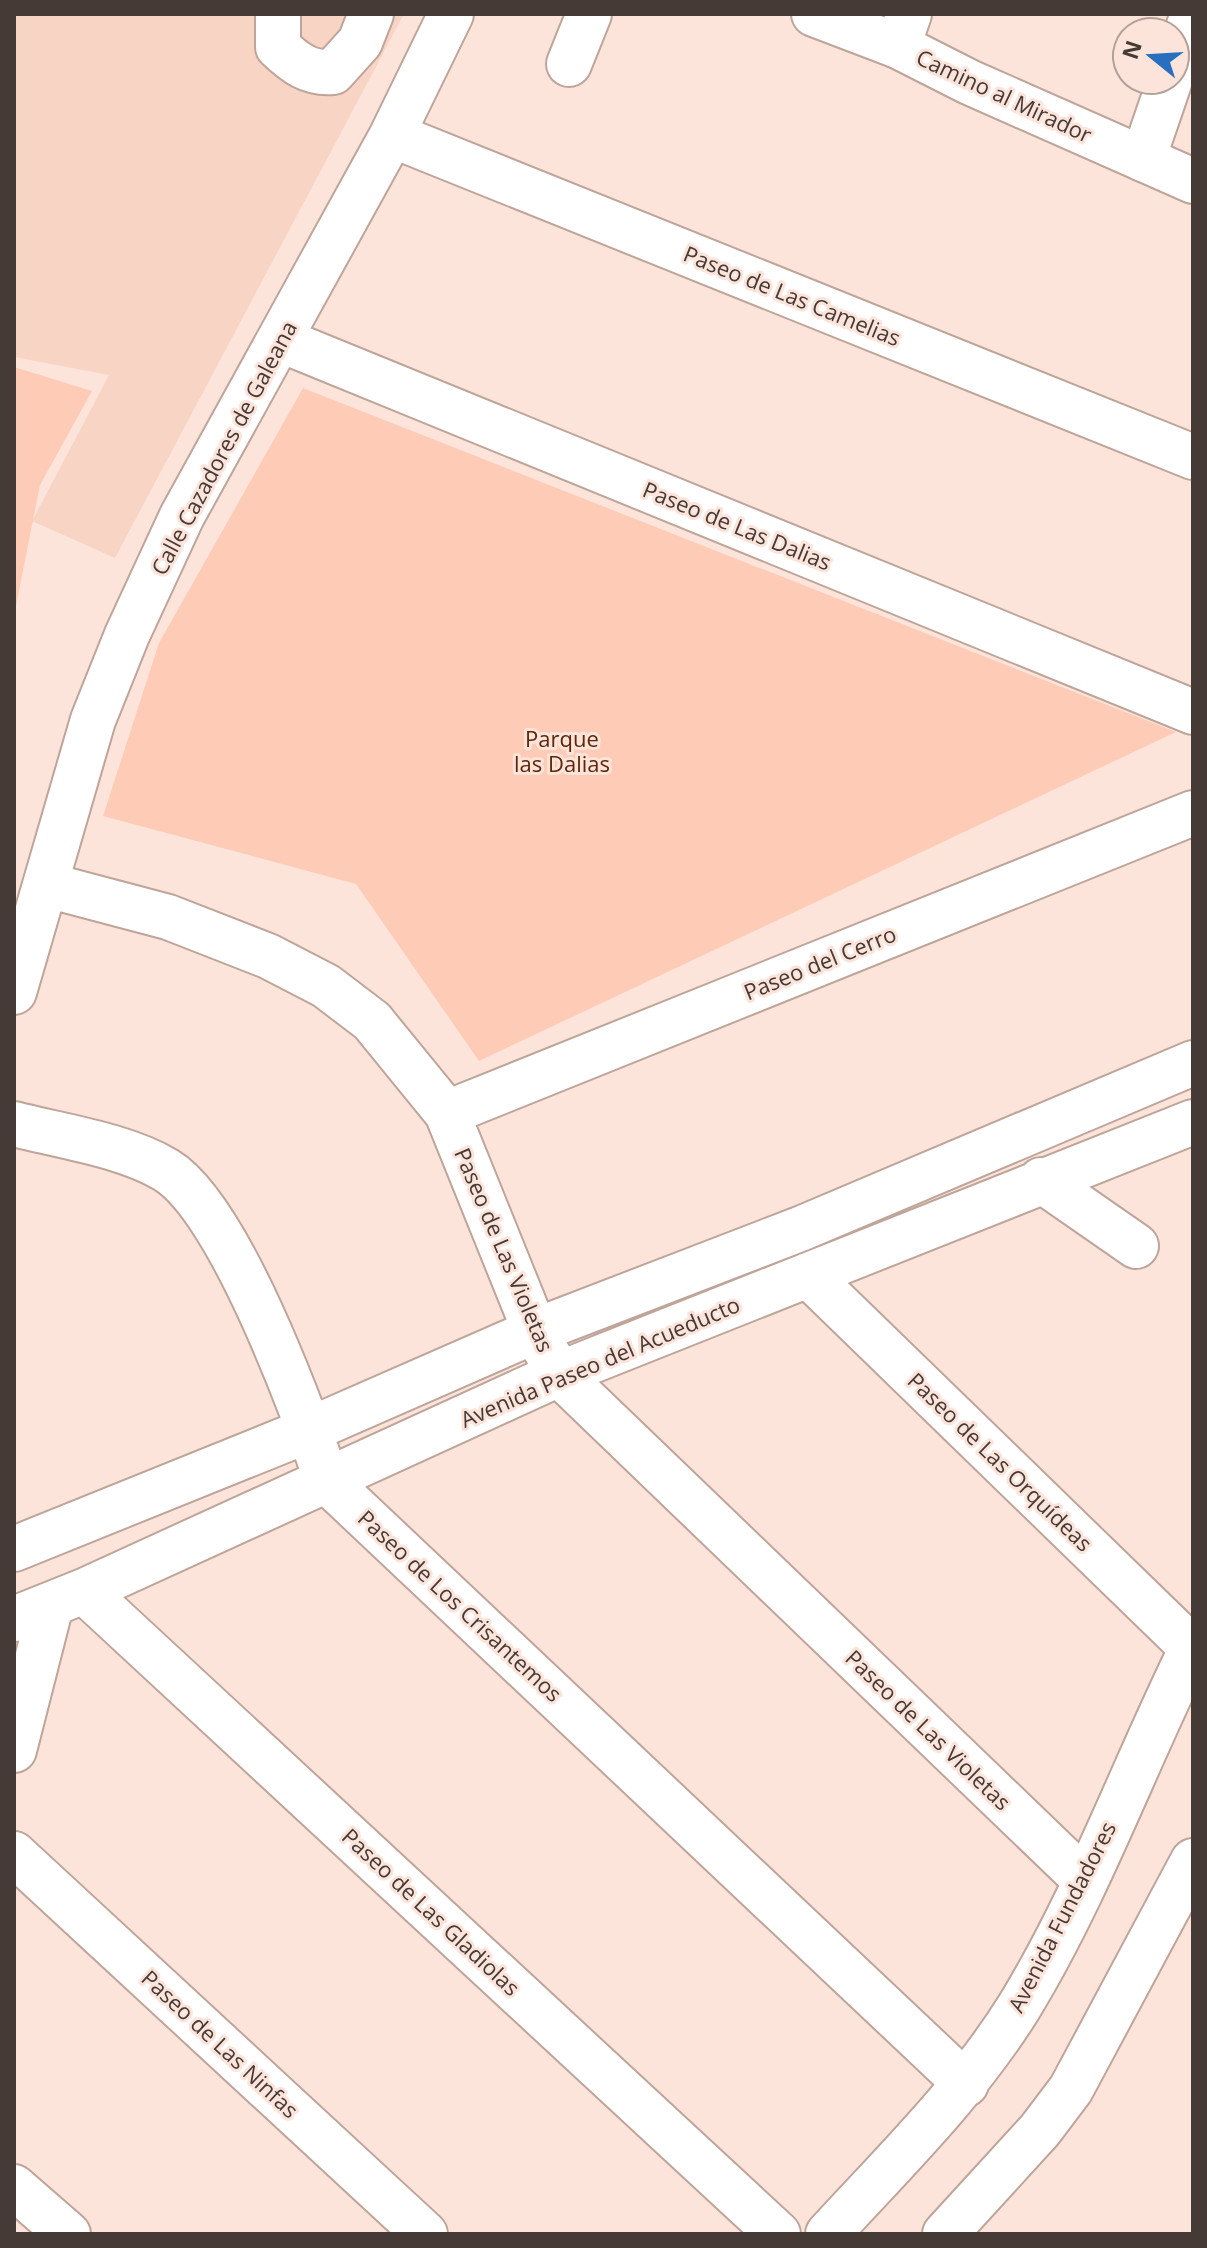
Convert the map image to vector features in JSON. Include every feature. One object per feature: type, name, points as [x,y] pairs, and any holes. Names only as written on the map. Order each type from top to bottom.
[{"type":"street","points":[[278,14],[278,47],[297,65],[319,74],[333,72],[360,42],[371,14]]},
{"type":"street","name":"Calle Cazadores de Galeana","points":[[14,992],[93,720],[127,635],[182,516],[392,135],[451,14]]},
{"type":"street","points":[[569,64],[589,14]]},
{"type":"street","name":"Camino al Mirador","points":[[814,14],[903,30],[969,82],[1193,181]]},
{"type":"street","points":[[1143,159],[1165,96]]},
{"type":"street","name":"Paseo de Las Camelias","points":[[392,135],[1193,457]]},
{"type":"street","name":"Paseo de Las Dalias","points":[[281,340],[1193,712]]},
{"type":"street","name":"Paseo del Cerro","points":[[447,1113],[1193,813]]},
{"type":"street","name":"Paseo de Las Violetas","points":[[47,885],[168,917],[268,956],[326,986],[372,1021],[447,1113],[535,1331],[559,1374],[1084,1879]]},
{"type":"street","points":[[14,1549],[309,1430],[535,1331],[800,1229],[1193,1063]]},
{"type":"street","name":"Avenida Paseo del Acueducto","points":[[50,1605],[559,1374],[1193,1122]]},
{"type":"street","name":"Paseo de Los Crisantemos","points":[[14,1124],[137,1157],[181,1181],[226,1243],[309,1430],[327,1481],[966,2084]]},
{"type":"street","points":[[1041,1180],[1136,1246]]},
{"type":"street","name":"Paseo de Las Orquídeas","points":[[808,1275],[1193,1647]]},
{"type":"street","points":[[14,1750],[50,1605]]},
{"type":"street","name":"Paseo de Las Gladiolas","points":[[50,1605],[778,2234]]},
{"type":"street","name":"Avenida Fundadores","points":[[828,2234],[966,2084],[1020,2005],[1084,1879],[1193,1647]]},
{"type":"street","name":"Paseo de Las Ninfas","points":[[14,1854],[425,2234]]},
{"type":"street","points":[[945,2234],[1040,2130],[1071,2089],[1193,1861]]},
{"type":"street","points":[[14,2187],[68,2234]]},
{"type":"shaded area","points":[[14,14],[404,14],[115,558],[32,521],[109,375],[14,357]]},
{"type":"green space","points":[[14,367],[92,391],[40,485],[15,611]]},
{"type":"green space","name":"Parque las Dalias","points":[[303,388],[1176,732],[479,1061],[356,884],[103,816],[159,643]]}]
